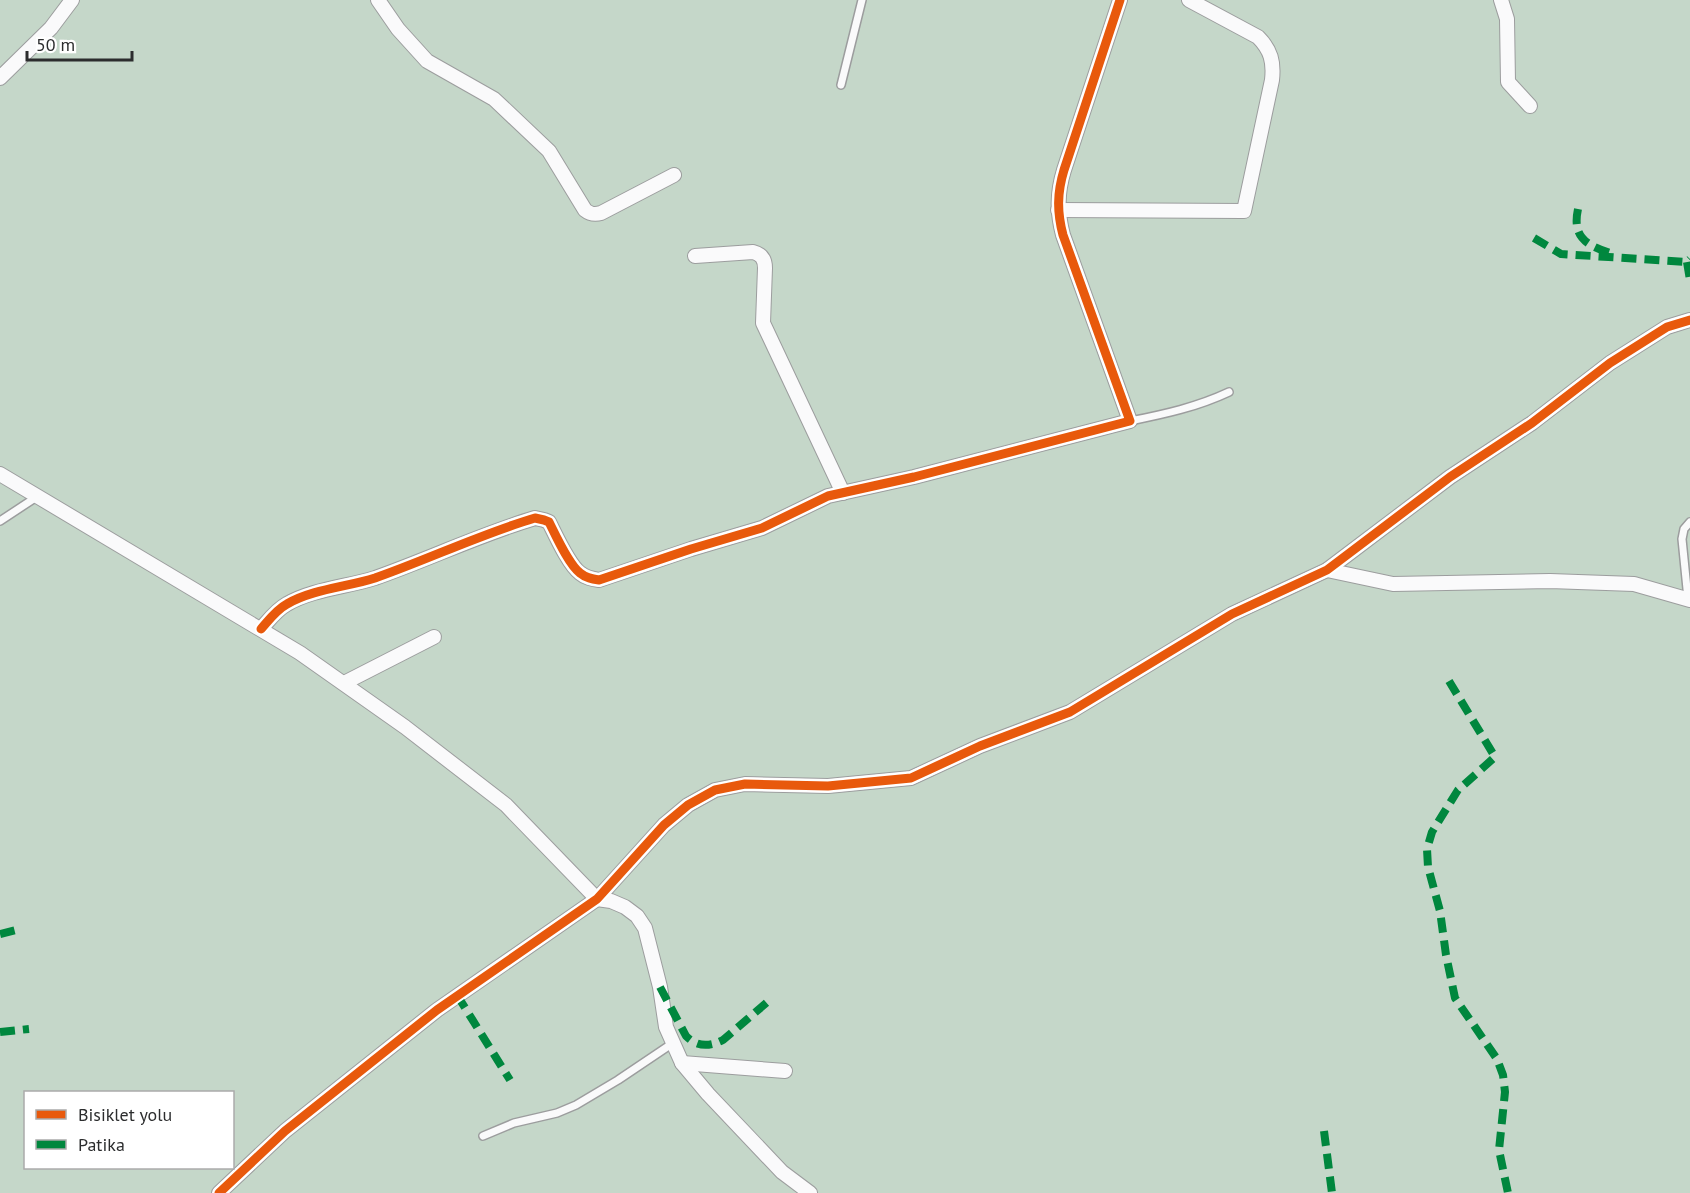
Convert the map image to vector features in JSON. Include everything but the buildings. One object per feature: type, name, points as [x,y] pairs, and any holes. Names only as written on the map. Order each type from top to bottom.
[{"type":"street","points":[[0,78],[51,28],[72,0]]},
{"type":"street","points":[[378,0],[398,29],[427,62],[494,99],[549,152],[588,213],[601,213],[674,175]]},
{"type":"street","points":[[261,630],[279,609],[303,597],[375,578],[455,546],[535,518],[549,522],[575,568],[582,575],[599,580],[690,549],[762,528],[828,496],[914,477],[1130,421],[1063,235],[1058,210],[1060,183],[1120,0]]},
{"type":"street","points":[[1058,210],[1244,211],[1272,80],[1274,68],[1271,55],[1258,37],[1189,0]]},
{"type":"street","points":[[1501,0],[1507,19],[1508,82],[1530,106]]},
{"type":"street","points":[[695,256],[753,252],[763,259],[765,268],[763,323],[843,493]]},
{"type":"street","points":[[219,1193],[285,1131],[437,1010],[597,899],[664,825],[688,805],[715,790],[746,784],[828,786],[911,777],[980,746],[1070,712],[1232,614],[1328,570],[1450,477],[1532,423],[1610,363],[1667,327],[1690,320]]},
{"type":"street","points":[[0,474],[300,653],[344,683],[506,805],[597,899],[612,901],[637,916],[645,928],[660,987],[666,1027],[682,1063],[782,1172],[810,1193]]},
{"type":"street","points":[[1328,570],[1393,584],[1550,581],[1634,584],[1689,600]]},
{"type":"street","points":[[344,683],[434,637]]},
{"type":"street","points":[[682,1063],[785,1071]]},
{"type":"lane","points":[[841,85],[862,0]]},
{"type":"lane","points":[[1130,421],[1180,411],[1229,392]]},
{"type":"lane","points":[[0,521],[39,496]]},
{"type":"lane","points":[[1689,600],[1682,539],[1684,529],[1690,522]]},
{"type":"lane","points":[[483,1136],[514,1123],[557,1113],[576,1105],[673,1043]]},
{"type":"green space","points":[[0,0],[1690,0],[1690,1193],[0,1193]]},
{"type":"marked path","points":[[1578,209],[1577,227],[1583,239],[1594,247],[1610,253]]},
{"type":"marked path","points":[[1534,238],[1561,254],[1687,262],[1690,259]]},
{"type":"marked path","points":[[1687,262],[1690,280]]},
{"type":"marked path","points":[[1449,681],[1495,757],[1458,790],[1432,832],[1427,849],[1428,867],[1440,911],[1455,998],[1497,1059],[1503,1075],[1505,1092],[1499,1150],[1508,1193]]},
{"type":"marked path","points":[[0,934],[20,929]]},
{"type":"marked path","points":[[660,987],[686,1036],[703,1045],[723,1040],[772,998]]},
{"type":"marked path","points":[[457,995],[510,1080]]},
{"type":"marked path","points":[[0,1032],[29,1029]]},
{"type":"marked path","points":[[1324,1131],[1332,1193]]},
{"type":"cycle path","points":[[261,629],[279,609],[297,599],[375,578],[495,531],[535,518],[549,522],[563,550],[582,575],[599,580],[762,528],[828,496],[914,477],[1130,421],[1063,235],[1059,202],[1064,170],[1120,0]]},
{"type":"cycle path","points":[[219,1193],[285,1131],[437,1010],[597,899],[664,825],[688,805],[715,790],[745,784],[828,786],[911,778],[980,746],[1070,712],[1232,614],[1327,570],[1450,477],[1532,423],[1610,363],[1667,327],[1690,320]]}]
